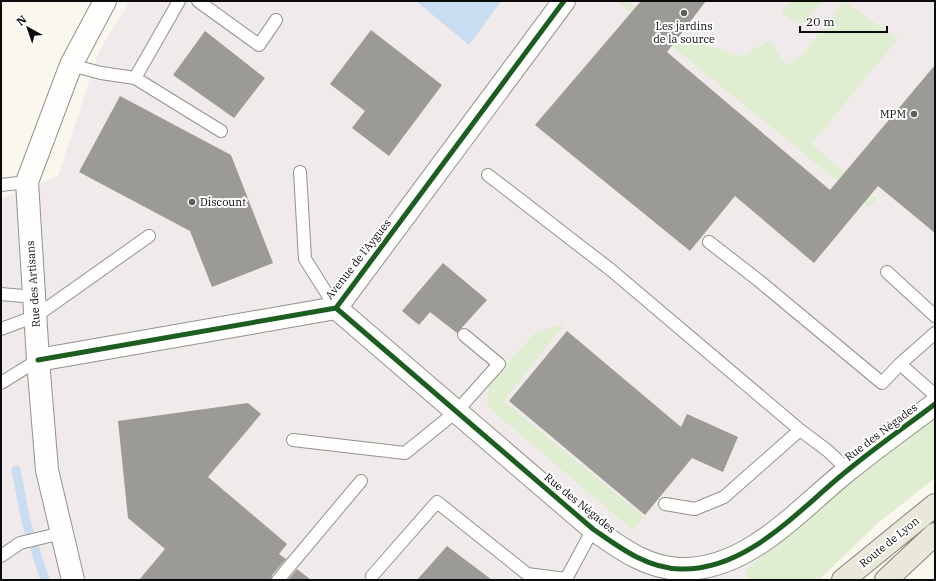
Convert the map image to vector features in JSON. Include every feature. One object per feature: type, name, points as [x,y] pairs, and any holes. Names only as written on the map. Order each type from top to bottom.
[{"type":"main road","name":"Route de Lyon","points":[[843,580],[935,505]]},
{"type":"main road","points":[[886,580],[935,534]]},
{"type":"street","name":"Rue des Artisans","points":[[73,580],[47,470],[38,360],[27,182],[71,65],[105,1]]},
{"type":"street","name":"Avenue de l'Aygues","points":[[38,360],[336,308],[564,1]]},
{"type":"street","name":"Rue des Négades","points":[[336,308],[593,529],[625,551],[651,564],[679,569],[712,566],[748,550],[776,531],[848,470],[935,404]]},
{"type":"lane","points":[[135,78],[179,1]]},
{"type":"lane","points":[[198,1],[259,45],[276,20]]},
{"type":"lane","points":[[71,65],[101,73],[135,78],[222,131]]},
{"type":"lane","points":[[300,172],[306,259],[336,308]]},
{"type":"lane","points":[[488,175],[611,270],[800,430],[828,451],[848,470]]},
{"type":"lane","points":[[1,185],[27,182]]},
{"type":"lane","points":[[1,329],[149,236]]},
{"type":"lane","points":[[709,242],[758,280],[882,383],[900,364],[935,332]]},
{"type":"lane","points":[[887,272],[935,316]]},
{"type":"lane","points":[[1,294],[35,307]]},
{"type":"lane","points":[[293,440],[405,453],[457,411],[499,364],[464,335]]},
{"type":"lane","points":[[1,383],[38,360]]},
{"type":"lane","points":[[900,364],[935,395]]},
{"type":"lane","points":[[665,504],[695,509],[724,497],[800,430]]},
{"type":"lane","points":[[278,580],[361,481]]},
{"type":"lane","points":[[372,576],[437,502],[527,574],[566,580],[593,529]]},
{"type":"lane","points":[[1,556],[20,543],[62,533]]},
{"type":"shaded area","points":[[130,1],[935,1],[935,467],[807,580],[1,580],[1,199],[58,176],[99,51]]},
{"type":"green space","points":[[617,1],[627,1],[685,46],[694,34],[708,46],[742,56],[770,41],[786,65],[800,58],[844,1],[898,39],[811,144],[877,199],[869,207]]},
{"type":"green space","points":[[790,1],[823,1],[804,23],[788,19],[781,12]]},
{"type":"green space","points":[[565,323],[504,401],[644,517],[632,530],[487,406],[489,383],[535,333]]},
{"type":"green space","points":[[935,419],[935,478],[877,524],[819,580],[747,580],[746,570],[891,450]]},
{"type":"water","points":[[416,1],[501,1],[469,45]]},
{"type":"building","points":[[641,1],[706,1],[667,52],[830,190],[935,65],[935,233],[878,186],[814,263],[735,196],[690,251],[535,125]]},
{"type":"building","points":[[371,30],[442,85],[389,156],[352,128],[365,111],[330,84]]},
{"type":"building","points":[[205,31],[265,78],[234,118],[173,75]]},
{"type":"building","name":"Discount","points":[[120,96],[231,155],[273,263],[212,287],[190,231],[79,172]]},
{"type":"building","points":[[443,263],[487,300],[457,333],[430,312],[419,325],[402,311]]},
{"type":"building","points":[[567,331],[681,427],[687,414],[738,437],[723,472],[692,458],[645,515],[509,401]]},
{"type":"building","points":[[248,403],[261,414],[208,477],[287,544],[279,554],[286,559],[272,575],[271,580],[139,580],[165,549],[128,518],[118,421]]},
{"type":"building","points":[[447,546],[492,580],[417,580]]},
{"type":"building","points":[[297,569],[311,580],[288,580]]},
{"type":"waterway","points":[[16,470],[26,522],[45,580]]},
{"type":"cycle path","points":[[38,360],[336,308],[564,1]]},
{"type":"cycle path","points":[[336,308],[593,529],[613,543],[644,561],[668,568],[680,569],[705,567],[728,560],[750,549],[791,519],[859,461],[935,404]]},
{"type":"place","name":"Les jardins de la source","points":[[684,13]]},
{"type":"place","name":"MPM","points":[[914,114]]},
{"type":"place","name":"Discount","points":[[192,202]]}]
